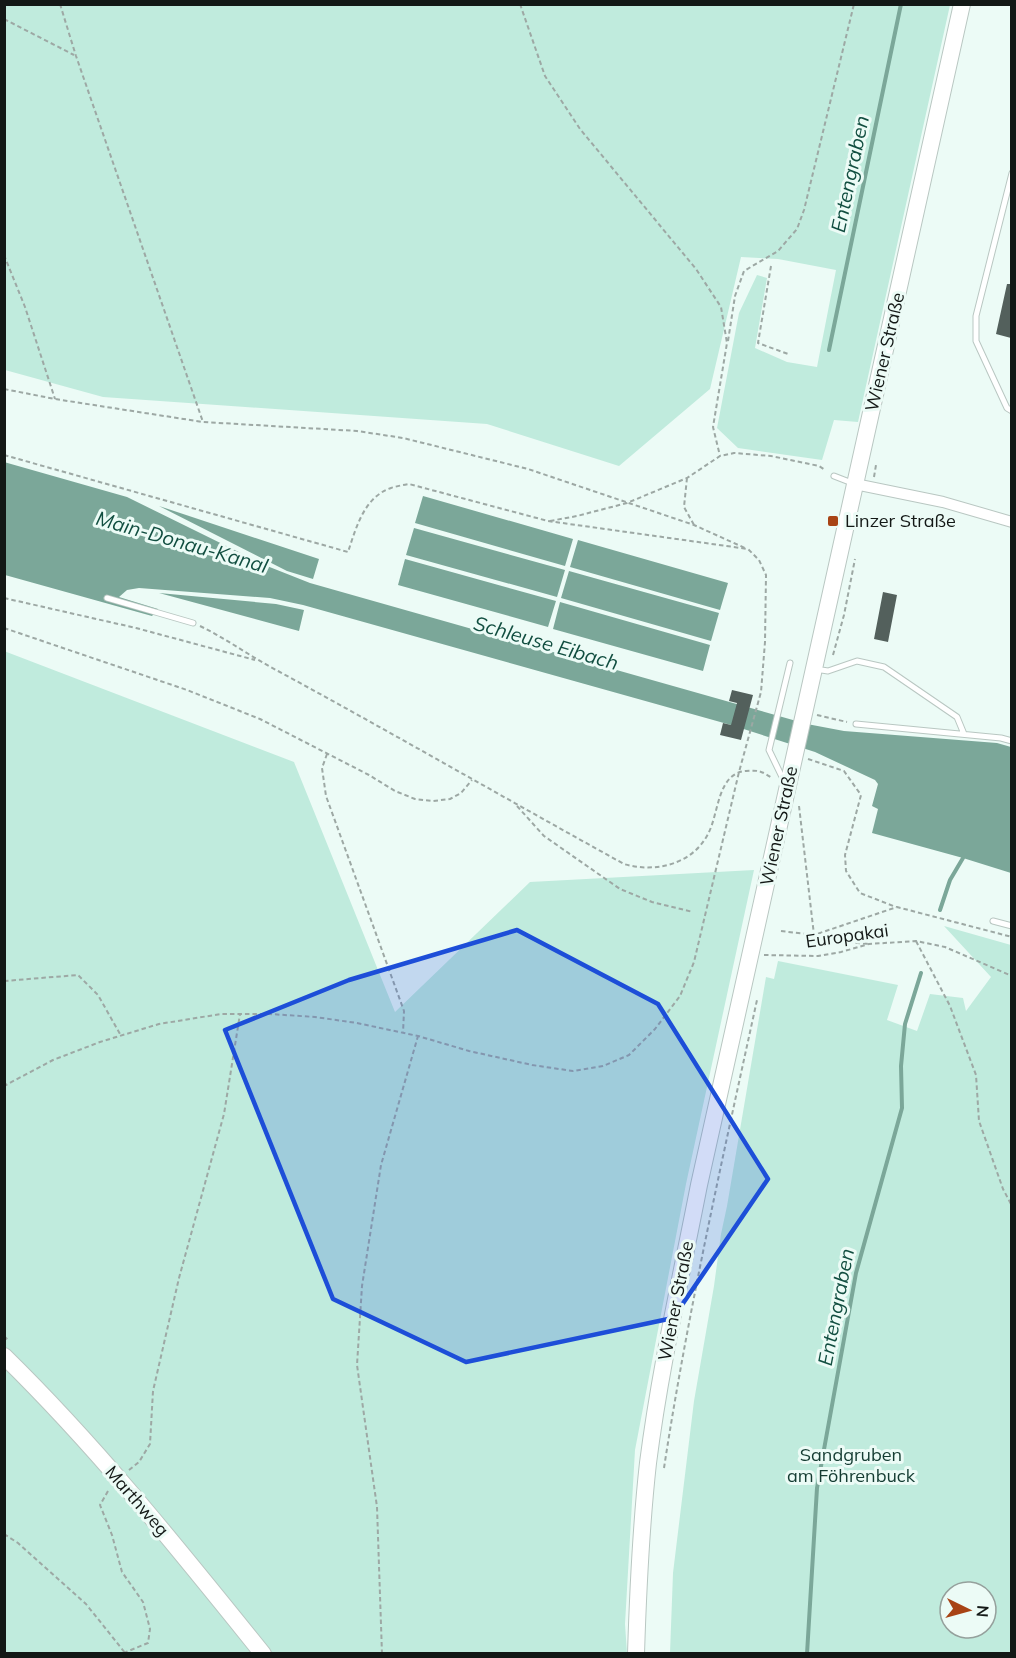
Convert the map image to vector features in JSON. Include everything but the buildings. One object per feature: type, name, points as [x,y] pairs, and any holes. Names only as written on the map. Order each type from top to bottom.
[{"type":"main road","name":"Wiener Straße","points":[[636,1653],[640,1552],[650,1451],[666,1353],[699,1185],[788,788],[800,757],[809,713],[814,669],[962,4]]},
{"type":"main road","name":"Marthweg","points":[[4,1356],[118,1479],[263,1653]]},
{"type":"street","points":[[855,484],[943,502],[1011,522]]},
{"type":"lane","points":[[1011,173],[976,316],[976,341],[1007,408],[1011,411]]},
{"type":"lane","points":[[834,476],[855,484]]},
{"type":"lane","points":[[107,598],[193,623]]},
{"type":"lane","points":[[814,669],[828,670],[858,661],[884,667],[957,717],[964,734]]},
{"type":"lane","points":[[788,788],[769,750],[790,663]]},
{"type":"lane","points":[[856,724],[1001,738],[1011,741]]},
{"type":"lane","points":[[993,921],[1011,926]]},
{"type":"path","points":[[60,4],[203,422]]},
{"type":"path","points":[[520,4],[545,76],[580,129],[696,269],[720,307],[727,343]]},
{"type":"path","points":[[720,456],[713,426],[735,296],[744,271],[778,251],[797,229],[804,210],[854,4]]},
{"type":"path","points":[[4,19],[76,56]]},
{"type":"path","points":[[4,255],[25,306],[55,399]]},
{"type":"path","points":[[771,266],[758,343],[788,354]]},
{"type":"path","points":[[4,388],[55,399],[203,422],[357,431],[403,438],[528,469],[694,525],[748,549],[759,560],[766,574],[765,642],[761,692],[744,751],[694,962],[680,996],[655,1029],[629,1055],[603,1066],[573,1071],[532,1065],[357,1023],[315,1017],[221,1014],[159,1024],[121,1035],[53,1060],[4,1086]]},
{"type":"path","points":[[548,521],[627,503],[687,478],[720,456],[734,453],[771,456],[819,466],[834,476]]},
{"type":"path","points":[[4,456],[348,552],[359,520],[373,498],[389,488],[409,484],[548,521],[748,549]]},
{"type":"path","points":[[687,478],[684,507],[694,525]]},
{"type":"path","points":[[4,598],[136,628],[258,661]]},
{"type":"path","points":[[193,623],[624,864],[637,867],[661,867],[681,861],[696,849],[708,834],[723,790],[730,779],[739,772],[760,770],[798,796],[814,935]]},
{"type":"path","points":[[4,628],[187,690],[260,719],[369,775],[395,791],[415,799],[433,801],[450,799],[461,793],[472,780]]},
{"type":"path","points":[[809,713],[856,724]]},
{"type":"path","points":[[327,754],[322,768],[326,796],[404,1011],[403,1033]]},
{"type":"path","points":[[800,757],[844,771],[861,795],[845,855],[846,871],[860,893],[897,907],[1011,937]]},
{"type":"path","points":[[516,804],[544,836],[620,889],[652,902],[693,912]]},
{"type":"path","points":[[814,935],[897,907]]},
{"type":"path","points":[[781,931],[814,935],[827,940],[869,944]]},
{"type":"path","points":[[916,941],[950,1006],[976,1075],[979,1121],[1011,1206]]},
{"type":"path","name":"Europakai","points":[[751,954],[818,956],[869,944],[916,941],[945,948],[1011,976]]},
{"type":"path","points":[[4,981],[78,975],[98,995],[121,1035]]},
{"type":"path","points":[[662,1476],[678,1377],[758,996]]},
{"type":"path","points":[[117,1653],[126,1652],[148,1643],[150,1629],[143,1602],[122,1572],[112,1535],[100,1505],[108,1489],[139,1462],[150,1444],[153,1391],[179,1278],[224,1114],[240,1014]]},
{"type":"path","points":[[382,1653],[377,1507],[357,1365],[362,1286],[381,1165],[418,1036]]},
{"type":"path","points":[[4,1534],[18,1543],[86,1604],[126,1652]]},
{"type":"highlighted area","points":[[517,930],[658,1004],[768,1179],[673,1318],[466,1362],[333,1299],[225,1030],[349,980]]},
{"type":"green space","points":[[4,5],[950,5],[858,422],[834,420],[822,460],[738,448],[717,428],[739,313],[757,275],[767,278],[755,348],[787,362],[817,367],[836,270],[778,259],[741,257],[710,389],[619,466],[487,424],[103,397],[5,370]]},
{"type":"green space","points":[[4,651],[294,762],[395,1012],[530,882],[754,870],[686,1184],[635,1450],[625,1624],[627,1653],[5,1653]]},
{"type":"green space","name":"Sandgruben am Föhrenbuck","points":[[944,926],[1011,945],[1011,1653],[670,1653],[673,1573],[694,1401],[766,977],[774,979],[778,961],[898,985],[887,1020],[917,1031],[930,994],[963,998],[966,1011],[991,977]]},
{"type":"water","name":"Main-Donau-Kanal","points":[[4,462],[127,497],[267,566],[310,583],[807,724],[844,731],[997,743],[1011,747],[1011,873],[872,833],[878,809],[872,806],[878,784],[875,780],[815,752],[731,725],[303,605],[270,598],[139,588],[127,590],[119,597],[158,609],[152,616],[5,575]]},
{"type":"water","points":[[423,496],[573,539],[565,566],[415,523]]},
{"type":"water","points":[[159,506],[319,559],[313,579],[287,571]]},
{"type":"water","points":[[414,528],[565,570],[557,597],[406,555]]},
{"type":"water","points":[[578,540],[728,583],[720,610],[570,567]]},
{"type":"water","points":[[405,559],[556,601],[548,627],[398,585]]},
{"type":"water","points":[[569,571],[719,613],[711,641],[561,598]]},
{"type":"water","points":[[159,593],[276,604],[304,610],[299,631]]},
{"type":"water","points":[[560,602],[710,645],[703,671],[553,629]]},
{"type":"waterway","name":"Entengraben","points":[[829,350],[901,4]]},
{"type":"waterway","name":"Entengraben","points":[[940,910],[950,880],[963,858]]},
{"type":"waterway","name":"Entengraben","points":[[807,1654],[817,1488],[856,1273],[902,1108],[901,1066],[905,1024],[921,973]]},
{"type":"place","name":"Linzer Straße","points":[[833,521]]},
{"type":"water label","name":"Schleuse Eibach","points":[[546,643]]}]
